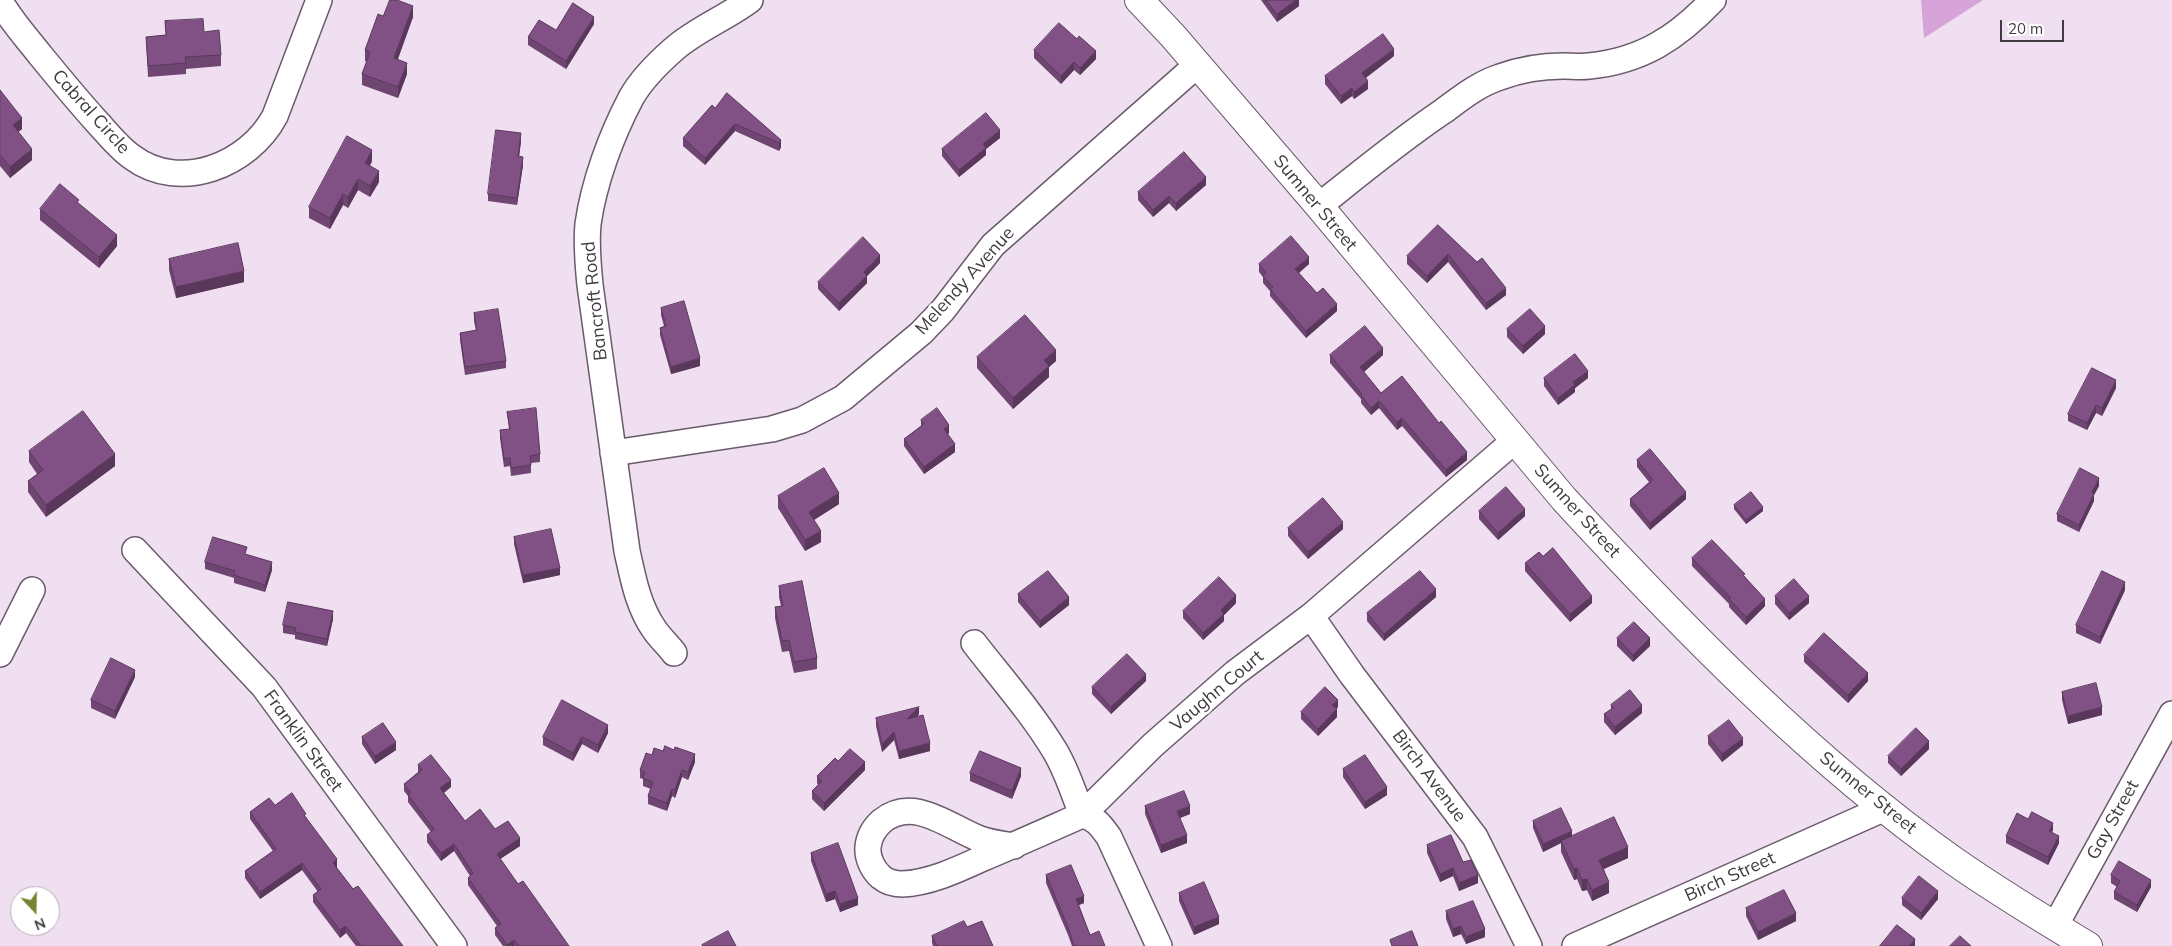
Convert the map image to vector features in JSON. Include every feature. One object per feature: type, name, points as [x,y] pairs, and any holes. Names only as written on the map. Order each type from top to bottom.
[{"type":"main road","name":"Sumner Street","points":[[1139,0],[1197,64],[1319,206],[1514,441],[1605,544],[1730,669],[1797,734],[1885,808],[1954,861],[2088,946]]},
{"type":"street","name":"Cabral Circle","points":[[0,1],[65,86],[112,139],[132,157],[154,168],[187,173],[212,169],[228,163],[249,149],[266,131],[274,116],[319,0]]},
{"type":"street","name":"Bancroft Road","points":[[674,653],[654,629],[636,589],[627,551],[590,285],[587,252],[588,224],[605,162],[632,97],[651,72],[687,38],[750,0]]},
{"type":"street","points":[[1319,206],[1414,131],[1477,87],[1500,77],[1535,68],[1589,66],[1622,60],[1663,44],[1682,30],[1713,0]]},
{"type":"street","name":"Melendy Avenue","points":[[613,453],[772,429],[809,417],[843,398],[921,333],[942,310],[981,258],[1006,232],[1197,64]]},
{"type":"street","name":"Vaughn Court","points":[[1082,815],[1153,745],[1236,673],[1311,616],[1514,441]]},
{"type":"street","name":"Franklin Street","points":[[135,550],[264,687],[454,946]]},
{"type":"street","points":[[0,654],[32,590]]},
{"type":"street","name":"Birch Avenue","points":[[1311,616],[1352,675],[1476,837],[1529,946]]},
{"type":"street","points":[[974,643],[1032,717],[1055,752],[1071,785],[1082,815]]},
{"type":"street","name":"Gay Street","points":[[2054,926],[2172,714]]},
{"type":"street","name":"Birch Street","points":[[1575,946],[1885,808]]},
{"type":"street","points":[[1014,846],[995,844],[980,839],[931,815],[906,812],[894,814],[880,824],[870,838],[868,848],[869,861],[874,869],[889,882],[900,884],[925,881],[1014,846],[1082,815],[1091,817],[1100,824],[1109,837],[1159,946]]},
{"type":"shaded area","points":[[1921,0],[1983,0],[1924,38]]},
{"type":"building","points":[[390,0],[397,0],[413,6],[394,58],[407,63],[398,87],[362,74],[370,52],[365,50],[378,14],[383,16]]},
{"type":"building","points":[[1266,0],[1296,0],[1277,14]]},
{"type":"building","points":[[573,3],[594,17],[566,61],[528,37],[539,20],[556,30]]},
{"type":"building","points":[[203,19],[204,32],[219,30],[221,55],[185,57],[186,63],[148,66],[146,37],[166,35],[165,21]]},
{"type":"building","points":[[1059,23],[1077,39],[1079,36],[1096,51],[1080,68],[1074,62],[1061,76],[1034,50]]},
{"type":"building","points":[[1383,34],[1394,49],[1362,73],[1368,81],[1354,92],[1352,88],[1341,96],[1325,76]]},
{"type":"building","points":[[0,90],[22,118],[13,125],[32,149],[10,167],[0,155]]},
{"type":"building","points":[[727,93],[781,140],[779,143],[735,124],[705,158],[683,138],[712,105],[715,108]]},
{"type":"building","points":[[986,113],[1000,130],[983,144],[986,148],[959,170],[942,149]]},
{"type":"building","points":[[496,130],[521,133],[518,156],[523,157],[517,198],[488,194]]},
{"type":"building","points":[[347,136],[372,150],[365,163],[379,171],[370,186],[358,179],[348,197],[343,194],[330,218],[309,207]]},
{"type":"building","points":[[1184,152],[1206,177],[1176,203],[1169,196],[1153,210],[1138,192]]},
{"type":"building","points":[[60,184],[79,200],[77,202],[117,235],[99,257],[40,209]]},
{"type":"building","points":[[1438,225],[1477,262],[1482,258],[1506,288],[1486,303],[1448,254],[1427,276],[1407,256]]},
{"type":"building","points":[[1291,236],[1309,257],[1295,269],[1317,293],[1323,288],[1337,304],[1306,331],[1270,289],[1273,287],[1263,276],[1266,273],[1259,264]]},
{"type":"building","points":[[863,237],[880,255],[864,272],[867,276],[839,303],[818,282]]},
{"type":"building","points":[[238,243],[244,271],[176,287],[169,259]]},
{"type":"building","points":[[684,301],[700,358],[671,367],[660,328],[666,326],[661,308]]},
{"type":"building","points":[[498,309],[506,361],[465,367],[460,333],[477,330],[474,313]]},
{"type":"building","points":[[1530,309],[1545,326],[1523,346],[1507,329]]},
{"type":"building","points":[[1025,315],[1056,350],[1044,360],[1049,366],[1013,398],[977,357]]},
{"type":"building","points":[[1365,326],[1383,348],[1360,367],[1381,393],[1402,376],[1439,423],[1441,421],[1467,452],[1446,470],[1402,418],[1397,422],[1379,401],[1371,408],[1330,355]]},
{"type":"building","points":[[1575,354],[1588,371],[1573,382],[1575,385],[1558,398],[1544,378]]},
{"type":"building","points":[[2092,368],[2116,380],[2102,408],[2096,405],[2087,423],[2068,414]]},
{"type":"building","points":[[536,408],[540,454],[530,456],[531,465],[511,468],[510,458],[504,459],[500,430],[510,429],[507,412]]},
{"type":"building","points":[[937,408],[949,425],[944,429],[955,444],[924,467],[904,439],[924,424],[921,420]]},
{"type":"building","points":[[83,411],[115,454],[46,505],[28,481],[43,470],[29,451]]},
{"type":"building","points":[[1650,449],[1686,492],[1650,523],[1630,499],[1653,480],[1637,460]]},
{"type":"building","points":[[824,468],[839,493],[809,512],[821,531],[805,540],[778,496]]},
{"type":"building","points":[[2080,468],[2099,478],[2092,492],[2094,494],[2079,525],[2057,514]]},
{"type":"building","points":[[1506,487],[1525,509],[1498,533],[1479,511]]},
{"type":"building","points":[[1751,492],[1763,507],[1746,520],[1734,505]]},
{"type":"building","points":[[1323,498],[1343,522],[1308,552],[1288,528]]},
{"type":"building","points":[[551,529],[560,568],[523,575],[514,537]]},
{"type":"building","points":[[213,537],[247,547],[245,554],[272,562],[265,585],[234,575],[235,571],[205,562]]},
{"type":"building","points":[[1712,540],[1745,574],[1743,575],[1765,599],[1746,617],[1729,599],[1731,598],[1692,558]]},
{"type":"building","points":[[1553,548],[1592,596],[1570,614],[1525,563],[1539,552],[1543,556]]},
{"type":"building","points":[[1048,571],[1069,597],[1040,621],[1018,594]]},
{"type":"building","points":[[1420,571],[1436,589],[1384,634],[1367,613]]},
{"type":"building","points":[[2102,571],[2125,582],[2100,637],[2076,625]]},
{"type":"building","points":[[1219,577],[1236,595],[1221,610],[1224,614],[1203,633],[1183,611]]},
{"type":"building","points":[[1794,579],[1809,596],[1789,613],[1775,596]]},
{"type":"building","points":[[802,581],[817,658],[794,662],[789,640],[782,641],[775,607],[783,606],[779,586]]},
{"type":"building","points":[[288,602],[333,611],[327,639],[295,632],[296,628],[283,625]]},
{"type":"building","points":[[1634,622],[1650,638],[1633,655],[1617,638]]},
{"type":"building","points":[[1824,633],[1868,673],[1848,695],[1804,655]]},
{"type":"building","points":[[1127,654],[1146,674],[1111,707],[1092,687]]},
{"type":"building","points":[[111,658],[135,670],[115,711],[91,700]]},
{"type":"building","points":[[2096,683],[2102,707],[2068,716],[2062,692]]},
{"type":"building","points":[[1325,687],[1338,700],[1332,705],[1337,709],[1318,729],[1301,712]]},
{"type":"building","points":[[1630,690],[1642,705],[1615,727],[1604,714],[1613,708],[1611,705]]},
{"type":"building","points":[[562,700],[608,725],[598,745],[582,737],[573,753],[543,737]]},
{"type":"building","points":[[919,707],[907,719],[923,715],[930,743],[899,751],[894,732],[882,744],[876,718]]},
{"type":"building","points":[[1729,720],[1743,738],[1722,754],[1708,736]]},
{"type":"building","points":[[383,723],[396,742],[375,756],[362,737]]},
{"type":"building","points":[[1916,728],[1929,741],[1901,769],[1888,756]]},
{"type":"building","points":[[665,746],[674,750],[675,747],[695,754],[688,772],[682,770],[675,790],[672,789],[667,803],[648,796],[653,782],[643,778],[645,772],[640,770],[646,753],[652,755],[654,748],[663,751]]},
{"type":"building","points":[[850,749],[865,762],[824,803],[812,791],[822,781],[817,776],[835,758],[838,761]]},
{"type":"building","points":[[980,751],[1021,768],[1012,791],[970,773]]},
{"type":"building","points":[[431,755],[451,780],[440,788],[465,821],[480,809],[495,829],[508,821],[520,838],[497,854],[518,884],[523,881],[569,946],[519,946],[514,940],[507,945],[495,928],[501,924],[468,878],[473,873],[454,844],[441,853],[427,835],[434,829],[408,795],[410,792],[404,784],[422,770],[418,765]]},
{"type":"building","points":[[1365,755],[1387,787],[1365,802],[1343,769]]},
{"type":"building","points":[[1184,791],[1190,806],[1177,811],[1187,835],[1161,845],[1145,806]]},
{"type":"building","points":[[292,793],[306,814],[304,815],[337,859],[333,863],[353,889],[358,886],[403,946],[361,946],[346,926],[340,930],[313,895],[321,889],[302,863],[260,892],[245,871],[276,849],[250,812],[269,798],[275,805]]},
{"type":"building","points":[[1561,808],[1572,831],[1543,844],[1533,821]]},
{"type":"building","points":[[2032,812],[2053,823],[2049,831],[2059,836],[2048,857],[2006,836],[2017,813],[2028,819]]},
{"type":"building","points":[[1614,817],[1628,847],[1599,860],[1609,882],[1592,890],[1587,879],[1582,880],[1577,868],[1574,869],[1561,841]]},
{"type":"building","points":[[1451,835],[1463,862],[1471,860],[1478,875],[1459,883],[1453,868],[1440,874],[1427,845]]},
{"type":"building","points":[[838,843],[858,898],[840,904],[835,891],[826,894],[811,853]]},
{"type":"building","points":[[2119,861],[2151,880],[2137,905],[2114,892],[2120,881],[2111,875]]},
{"type":"building","points":[[1071,865],[1084,896],[1076,899],[1090,935],[1099,931],[1105,946],[1074,946],[1046,875]]},
{"type":"building","points":[[1919,876],[1938,891],[1921,913],[1902,898]]},
{"type":"building","points":[[1204,882],[1219,917],[1194,927],[1179,893]]},
{"type":"building","points":[[1784,890],[1796,913],[1758,932],[1746,908]]},
{"type":"building","points":[[1473,901],[1485,929],[1466,937],[1461,926],[1453,929],[1446,911]]},
{"type":"building","points":[[964,921],[967,927],[982,921],[993,946],[937,946],[932,936]]},
{"type":"building","points":[[1897,925],[1915,939],[1909,946],[1880,946]]},
{"type":"building","points":[[728,931],[736,946],[702,945]]},
{"type":"building","points":[[1412,931],[1418,946],[1392,946],[1390,940]]},
{"type":"building","points":[[1960,936],[1971,946],[1950,946]]}]
